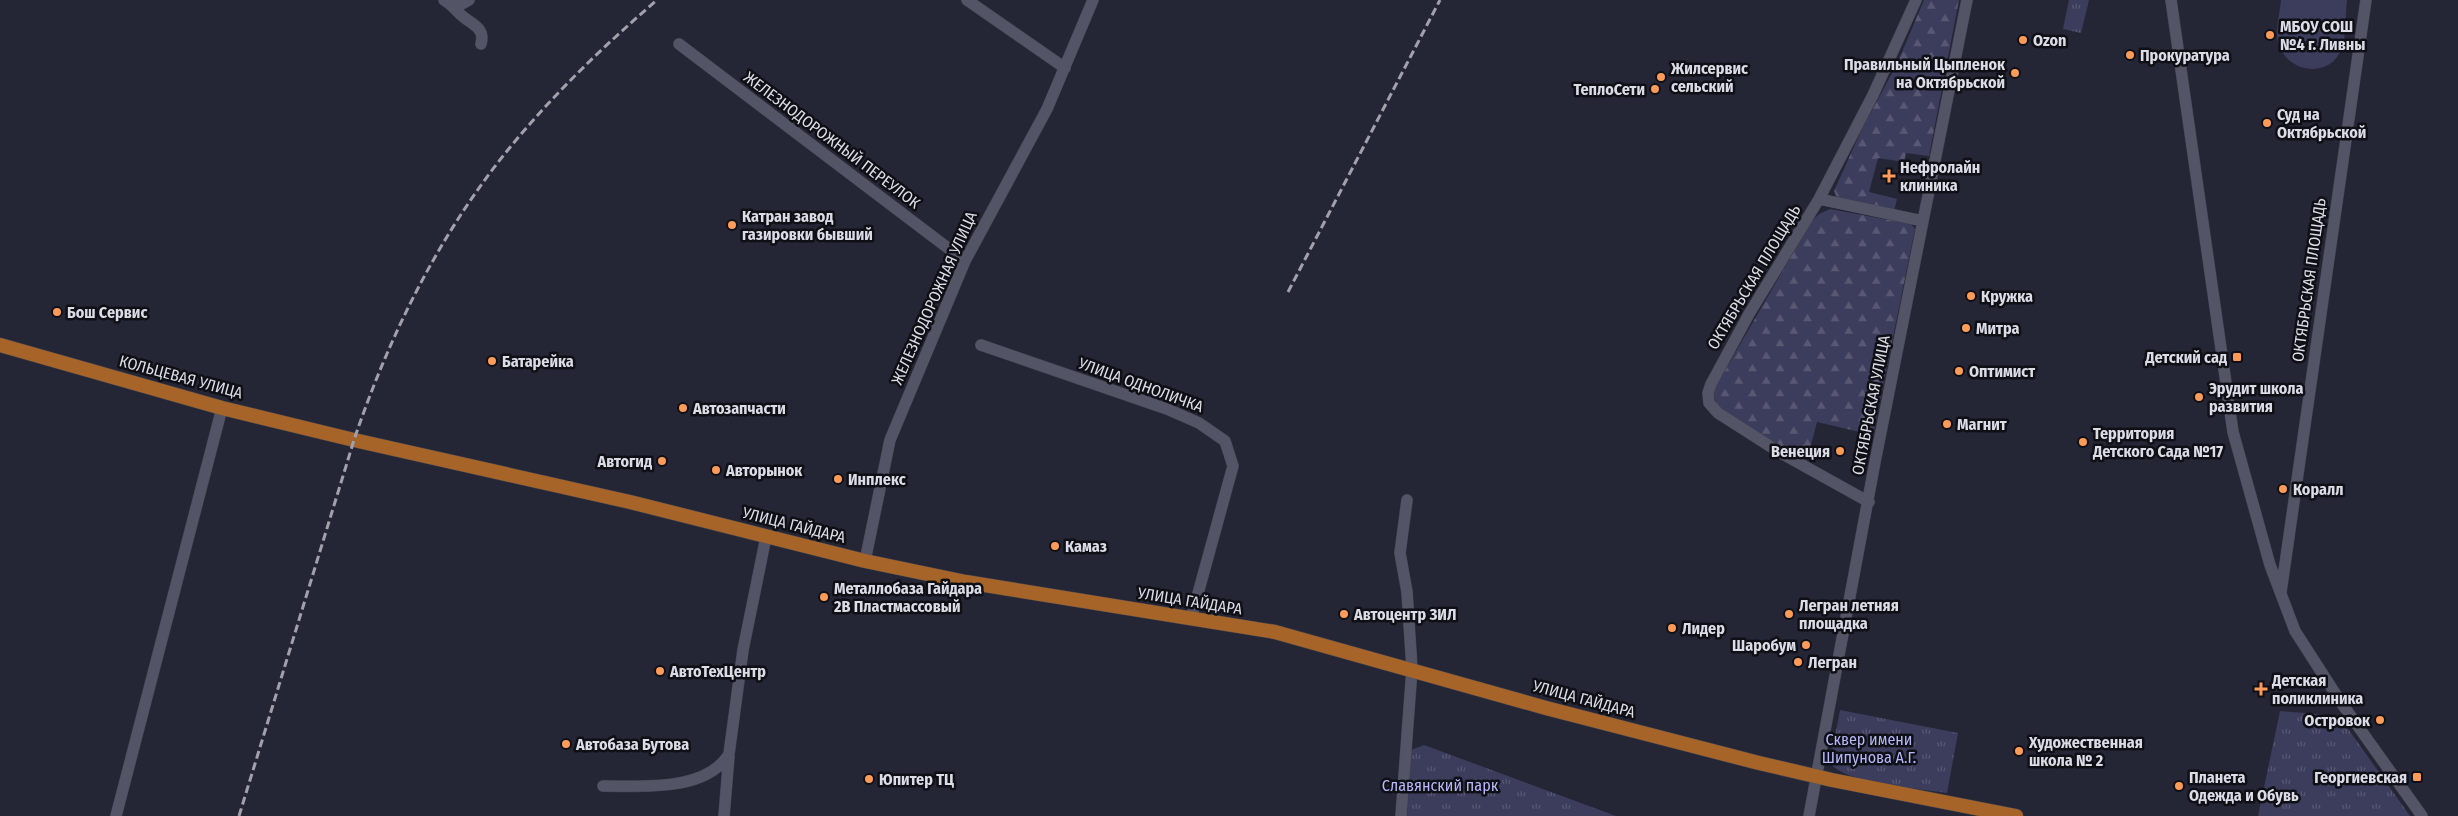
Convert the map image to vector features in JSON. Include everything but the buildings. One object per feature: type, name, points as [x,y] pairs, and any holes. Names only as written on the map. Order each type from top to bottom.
[{"type":"main road","name":"КОЛЬЦЕВАЯ УЛИЦА","points":[[0,345],[222,408],[354,440]]},
{"type":"main road","name":"УЛИЦА ГАЙДАРА","points":[[354,440],[630,502],[865,561],[966,582],[1275,632],[1546,708],[1816,777],[2016,816]]},
{"type":"street","points":[[449,2],[460,5],[469,0]]},
{"type":"street","points":[[967,0],[1065,68]]},
{"type":"street","name":"ОКТЯБРЬСКАЯ ПЛОЩАДЬ","points":[[1869,502],[1779,452],[1718,413],[1709,403],[1708,393],[1711,384],[1750,314],[1819,199],[1873,95],[1916,0]]},
{"type":"street","name":"ОКТЯБРЬСКАЯ УЛИЦА","points":[[1809,816],[1967,0]]},
{"type":"street","points":[[2171,0],[2233,432],[2246,486],[2295,631],[2340,701],[2422,816]]},
{"type":"street","name":"ОКТЯБРЬСКАЯ ПЛОЩАДЬ","points":[[2281,594],[2366,0]]},
{"type":"street","points":[[449,2],[459,13],[479,28],[482,38],[481,44]]},
{"type":"street","name":"ЖЕЛЕЗНОДОРОЖНАЯ УЛИЦА","points":[[865,561],[890,440],[965,261],[1047,109],[1090,2]]},
{"type":"street","name":"ЖЕЛЕЗНОДОРОЖНЫЙ ПЕРЕУЛОК","points":[[679,44],[965,261]]},
{"type":"street","points":[[1819,199],[1923,221]]},
{"type":"street","name":"УЛИЦА ОДНОЛИЧКА","points":[[981,345],[1168,410],[1206,427],[1225,441],[1233,466],[1191,619]]},
{"type":"street","points":[[116,816],[222,408]]},
{"type":"street","points":[[1400,816],[1412,670],[1407,592],[1400,552],[1407,500]]},
{"type":"street","points":[[724,816],[729,754],[743,650],[766,537]]},
{"type":"street","points":[[603,786],[675,784],[720,767],[729,754]]},
{"type":"green space","points":[[1924,0],[1959,0],[1929,156],[1906,153],[1904,162],[1878,158],[1869,192],[1897,199],[1894,211],[1837,198],[1834,191],[1862,129],[1897,64]]},
{"type":"green space","points":[[2069,0],[2089,0],[2081,33],[2063,29]]},
{"type":"green space","points":[[2281,0],[2347,0],[2344,38],[2341,50],[2327,66],[2318,69],[2298,66],[2282,52],[2277,38]]},
{"type":"green space","points":[[1830,209],[1911,224],[1915,229],[1873,435],[1817,422],[1806,464],[1718,410],[1713,391],[1811,222],[1819,214]]},
{"type":"green space","name":"Сквер имени Шипунова А.Г.","points":[[1840,710],[1958,733],[1947,793],[1883,784],[1849,775],[1837,769],[1830,762]]},
{"type":"green space","points":[[2280,711],[2339,716],[2410,816],[2258,816]]},
{"type":"green space","name":"Славянский парк","points":[[1424,745],[1616,816],[1407,816],[1411,750]]},
{"type":"railway","points":[[239,816],[354,440],[381,367],[414,296],[432,262],[473,196],[514,142],[572,78],[657,0]]},
{"type":"railway","points":[[1288,292],[1440,0]]},
{"type":"place","name":"МБОУ СОШ №4 г. Ливны","points":[[2270,35]]},
{"type":"place","name":"Ozon","points":[[2023,40]]},
{"type":"place","name":"Прокуратура","points":[[2130,55]]},
{"type":"place","name":"Правильный Цыпленок на Октябрьской","points":[[2015,73]]},
{"type":"place","name":"Жилсервис сельский","points":[[1661,77]]},
{"type":"place","name":"ТеплоСети","points":[[1655,89]]},
{"type":"place","name":"Суд на Октябрьской","points":[[2267,123]]},
{"type":"place","name":"Нефролайн клиника","points":[[1889,176]]},
{"type":"place","name":"Катран завод газировки бывший","points":[[732,225]]},
{"type":"place","name":"Кружка","points":[[1971,296]]},
{"type":"place","name":"Бош Сервис","points":[[57,312]]},
{"type":"place","name":"Митра","points":[[1966,328]]},
{"type":"place","name":"Детский сад","points":[[2237,357]]},
{"type":"place","name":"Батарейка","points":[[492,361]]},
{"type":"place","name":"Оптимист","points":[[1959,371]]},
{"type":"place","name":"Эрудит школа развития","points":[[2199,397]]},
{"type":"place","name":"Автозапчасти","points":[[683,408]]},
{"type":"place","name":"Магнит","points":[[1947,424]]},
{"type":"place","name":"Территория Детского Сада №17","points":[[2083,442]]},
{"type":"place","name":"Венеция","points":[[1840,451]]},
{"type":"place","name":"Автогид","points":[[662,461]]},
{"type":"place","name":"Авторынок","points":[[716,470]]},
{"type":"place","name":"Инплекс","points":[[838,479]]},
{"type":"place","name":"Коралл","points":[[2283,489]]},
{"type":"place","name":"Камаз","points":[[1055,546]]},
{"type":"place","name":"Металлобаза Гайдара 2В Пластмассовый","points":[[824,597]]},
{"type":"place","name":"Автоцентр ЗИЛ","points":[[1344,614]]},
{"type":"place","name":"Легран летняя площадка","points":[[1789,614]]},
{"type":"place","name":"Лидер","points":[[1672,628]]},
{"type":"place","name":"Шаробум","points":[[1806,645]]},
{"type":"place","name":"Легран","points":[[1798,662]]},
{"type":"place","name":"АвтоТехЦентр","points":[[660,671]]},
{"type":"place","name":"Детская поликлиника","points":[[2261,689]]},
{"type":"place","name":"Островок","points":[[2380,720]]},
{"type":"place","name":"Автобаза Бутова","points":[[566,744]]},
{"type":"place","name":"Художественная школа № 2","points":[[2019,751]]},
{"type":"place","name":"Георгиевская","points":[[2417,777]]},
{"type":"place","name":"Юпитер ТЦ","points":[[869,779]]},
{"type":"place","name":"Планета Одежда и Обувь","points":[[2179,786]]}]
